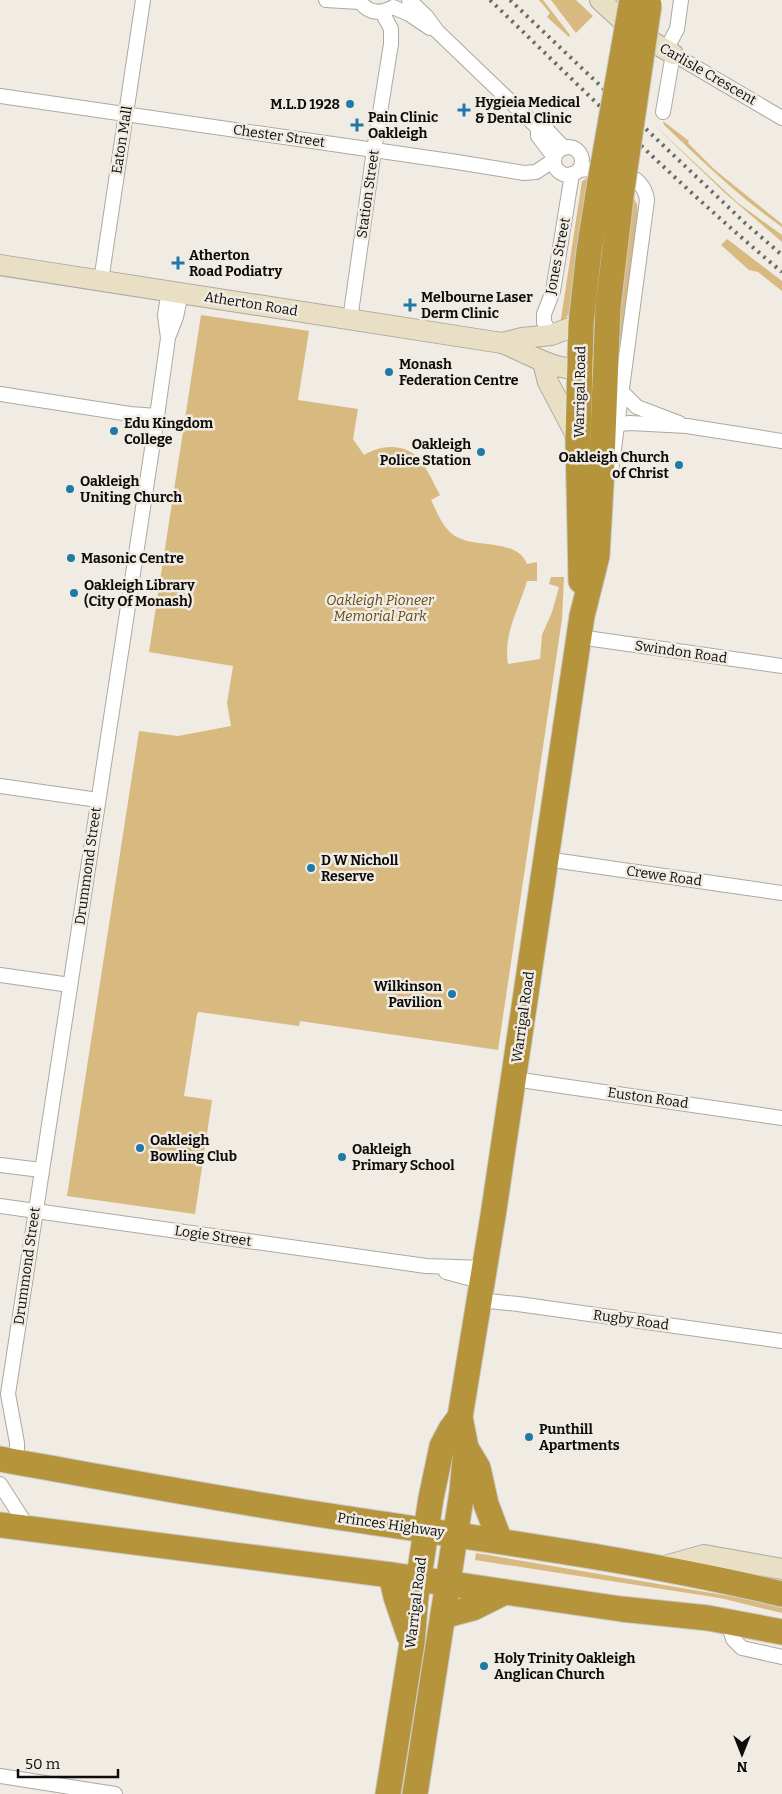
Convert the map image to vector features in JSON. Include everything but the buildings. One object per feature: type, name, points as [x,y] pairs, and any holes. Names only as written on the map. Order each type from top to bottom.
[{"type":"highway","name":"Warrigal Road","points":[[581,627],[578,439],[581,324],[586,270],[597,177],[644,2]]},
{"type":"highway","name":"Warrigal Road","points":[[415,1794],[462,1492],[466,1448],[460,1417],[514,1078],[581,627],[596,556],[610,284],[597,177]]},
{"type":"highway","name":"Warrigal Road","points":[[388,1794],[412,1642],[419,1579],[433,1488],[442,1446],[460,1417]]},
{"type":"highway","points":[[466,1448],[478,1468],[486,1504],[500,1541]]},
{"type":"highway","name":"Princes Highway","points":[[8,1461],[189,1494],[661,1567],[782,1594]]},
{"type":"highway","points":[[0,1525],[391,1575],[621,1609],[728,1622],[782,1632]]},
{"type":"highway","points":[[391,1575],[396,1597],[412,1642]]},
{"type":"highway","points":[[443,1616],[473,1608],[505,1592]]},
{"type":"street","name":"Eaton Mall","points":[[101,281],[143,0]]},
{"type":"street","points":[[326,0],[359,1],[369,10],[391,6],[408,14],[427,28],[437,31]]},
{"type":"street","points":[[409,0],[426,16],[437,31],[538,128],[546,130],[558,155],[561,172],[564,174],[597,177]]},
{"type":"street","name":"Carlisle Crescent","points":[[600,0],[634,31],[782,118]]},
{"type":"street","points":[[663,112],[669,52],[677,29],[681,0]]},
{"type":"street","name":"Station Street","points":[[350,320],[391,44],[391,6]]},
{"type":"street","name":"Chester Street","points":[[0,96],[374,150],[524,174],[536,172],[558,155]]},
{"type":"street","name":"Warrigal Road","points":[[558,155],[573,148],[581,155],[606,162],[597,177],[637,181],[645,191],[647,200],[613,469],[601,486]]},
{"type":"street","name":"Jones Street","points":[[551,335],[544,322],[544,314],[597,177],[582,163],[581,155]]},
{"type":"street","name":"Atherton Road","points":[[0,266],[502,343],[521,350],[543,362],[567,368],[591,368],[606,362]]},
{"type":"street","name":"Drummond Street","points":[[8,1461],[17,1443],[8,1394],[168,338],[176,317],[175,292]]},
{"type":"street","name":"Atherton Road","points":[[502,343],[522,338],[551,335],[581,324]]},
{"type":"street","points":[[543,362],[548,382],[578,439]]},
{"type":"street","points":[[622,392],[637,406],[687,426]]},
{"type":"street","points":[[0,394],[130,414],[157,416]]},
{"type":"street","points":[[619,424],[687,426],[782,440]]},
{"type":"street","name":"Swindon Road","points":[[581,627],[782,666]]},
{"type":"street","points":[[0,786],[98,800]]},
{"type":"street","name":"Crewe Road","points":[[546,859],[782,893]]},
{"type":"street","points":[[0,975],[70,985]]},
{"type":"street","name":"Euston Road","points":[[514,1078],[782,1118]]},
{"type":"street","points":[[0,1164],[41,1170]]},
{"type":"street","name":"Logie Street","points":[[0,1206],[426,1266],[482,1283]]},
{"type":"street","name":"Rugby Road","points":[[482,1283],[518,1304],[782,1341]]},
{"type":"street","name":"Drummond Street","points":[[0,1410],[8,1394]]},
{"type":"street","points":[[0,1484],[29,1529]]},
{"type":"street","points":[[661,1567],[704,1555],[782,1570]]},
{"type":"street","points":[[728,1622],[735,1643],[742,1648],[782,1657]]},
{"type":"street","points":[[0,1776],[115,1794]]},
{"type":"green space","points":[[539,0],[543,0],[570,35],[569,37],[547,17],[550,13]]},
{"type":"green space","points":[[551,0],[576,0],[593,16],[576,33]]},
{"type":"green space","points":[[650,121],[738,203],[782,235],[782,242],[725,193]]},
{"type":"green space","points":[[663,121],[689,141],[688,143],[715,170],[782,224],[782,227],[721,178],[664,125]]},
{"type":"green space","points":[[591,176],[575,306],[560,325],[582,181]]},
{"type":"green space","points":[[631,194],[637,204],[638,216],[617,371],[615,351]]},
{"type":"green space","points":[[727,239],[782,281],[782,291],[758,272],[749,270],[721,245]]},
{"type":"green space","name":"Oakleigh Pioneer Memorial Park","points":[[201,315],[309,331],[298,400],[358,409],[353,439],[364,455],[383,448],[396,447],[415,455],[426,468],[440,495],[431,500],[442,522],[451,533],[470,542],[513,550],[521,555],[527,564],[537,562],[537,581],[527,581],[510,632],[507,653],[508,664],[540,659],[542,635],[552,612],[559,587],[549,584],[551,577],[564,577],[562,619],[498,1050],[300,1021],[299,1026],[199,1012],[197,1014],[184,1096],[212,1100],[195,1214],[67,1196],[139,731],[178,736],[231,726],[227,703],[233,666],[149,652]]},
{"type":"green space","points":[[476,1553],[741,1598],[782,1608],[782,1613],[720,1598],[475,1560]]},
{"type":"railway","points":[[490,0],[670,173],[782,272]]},
{"type":"railway","points":[[510,0],[745,223],[782,255]]},
{"type":"place","name":"M.L.D 1928","points":[[350,104]]},
{"type":"place","name":"Hygieia Medical & Dental Clinic","points":[[464,110]]},
{"type":"place","name":"Pain Clinic Oakleigh","points":[[357,125]]},
{"type":"place","name":"Atherton Road Podiatry","points":[[178,263]]},
{"type":"place","name":"Melbourne Laser Derm Clinic","points":[[410,305]]},
{"type":"place","name":"Monash Federation Centre","points":[[389,372]]},
{"type":"place","name":"Edu Kingdom College","points":[[114,431]]},
{"type":"place","name":"Oakleigh Police Station","points":[[481,452]]},
{"type":"place","name":"Oakleigh Church of Christ","points":[[679,465]]},
{"type":"place","name":"Oakleigh Uniting Church","points":[[70,489]]},
{"type":"place","name":"Masonic Centre","points":[[71,558]]},
{"type":"place","name":"Oakleigh Library (City Of Monash)","points":[[74,593]]},
{"type":"place","name":"D W Nicholl Reserve","points":[[311,868]]},
{"type":"place","name":"Wilkinson Pavilion","points":[[452,994]]},
{"type":"place","name":"Oakleigh Bowling Club","points":[[140,1148]]},
{"type":"place","name":"Oakleigh Primary School","points":[[342,1157]]},
{"type":"place","name":"Punthill Apartments","points":[[529,1437]]},
{"type":"place","name":"Holy Trinity Oakleigh Anglican Church","points":[[484,1666]]}]
